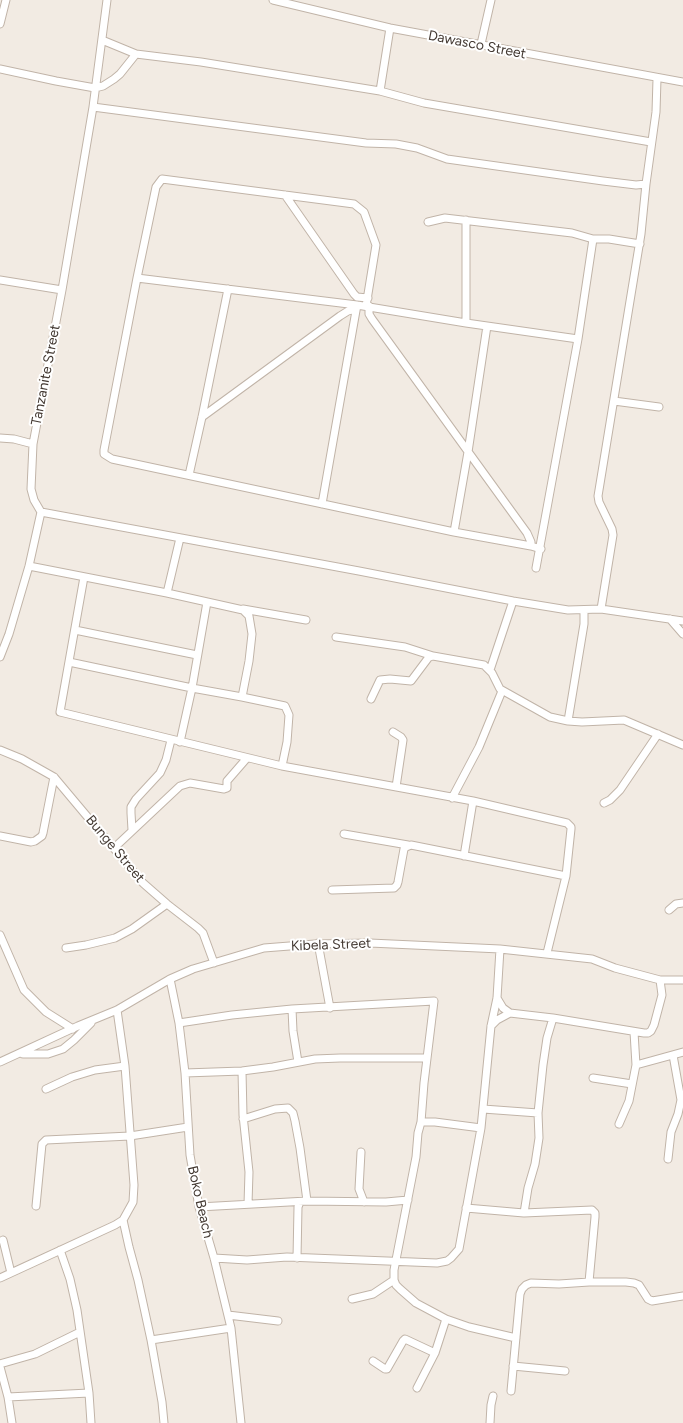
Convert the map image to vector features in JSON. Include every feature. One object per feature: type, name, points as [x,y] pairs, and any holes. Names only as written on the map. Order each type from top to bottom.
[{"type":"street","points":[[0,24],[6,0]]},
{"type":"street","name":"Tanzanite Street","points":[[41,512],[34,500],[31,489],[33,444],[62,290],[95,88],[107,0]]},
{"type":"street","name":"Dawasco Street","points":[[273,0],[390,28],[683,82]]},
{"type":"street","points":[[481,44],[491,0]]},
{"type":"street","points":[[380,91],[390,28]]},
{"type":"street","points":[[102,40],[136,54],[201,62],[380,91],[424,103],[651,142]]},
{"type":"street","points":[[0,69],[95,88],[103,86],[114,79],[120,74],[136,54]]},
{"type":"street","points":[[601,609],[613,535],[612,529],[599,502],[598,496],[640,244],[651,142],[656,112],[657,78]]},
{"type":"street","points":[[92,107],[366,143],[396,144],[417,148],[447,159],[603,181],[636,185],[646,184]]},
{"type":"street","points":[[531,546],[527,533],[369,314],[368,298],[376,245],[364,212],[354,204],[162,180],[156,187],[137,278],[104,454],[112,459],[454,532],[541,549]]},
{"type":"street","points":[[285,195],[354,294],[368,298]]},
{"type":"street","points":[[428,222],[445,218],[466,220],[572,233],[593,239],[609,239],[640,244]]},
{"type":"street","points":[[466,220],[466,323]]},
{"type":"street","points":[[536,568],[541,549],[578,339],[593,239]]},
{"type":"street","points":[[137,278],[356,307],[368,306],[466,323],[578,339]]},
{"type":"street","points":[[0,280],[62,290]]},
{"type":"street","points":[[189,475],[228,289]]},
{"type":"street","points":[[202,418],[340,316],[356,307]]},
{"type":"street","points":[[322,504],[356,307]]},
{"type":"street","points":[[454,532],[487,326]]},
{"type":"street","points":[[614,401],[659,407]]},
{"type":"street","points":[[0,438],[14,439],[33,444]]},
{"type":"street","points":[[0,657],[9,634],[29,566],[41,512],[513,601],[568,610],[601,609],[683,621]]},
{"type":"street","points":[[167,593],[180,538]]},
{"type":"street","points":[[29,566],[167,593],[239,609],[306,620]]},
{"type":"street","points":[[84,577],[60,712],[282,766],[474,801],[570,825],[571,829],[566,876],[547,953]]},
{"type":"street","points":[[490,670],[513,601]]},
{"type":"street","points":[[180,742],[192,688],[207,602]]},
{"type":"street","points":[[239,609],[247,612],[252,634],[249,661],[242,696]]},
{"type":"street","points":[[568,721],[584,624],[584,610]]},
{"type":"street","points":[[669,619],[683,634]]},
{"type":"street","points":[[75,630],[197,655]]},
{"type":"street","points":[[336,637],[405,647],[433,656],[484,665],[490,670],[502,691],[550,717],[582,722],[624,720],[683,745]]},
{"type":"street","points":[[371,699],[380,680],[390,679],[411,681],[429,657],[433,656]]},
{"type":"street","points":[[69,662],[192,688],[242,696],[285,706],[289,715],[287,742],[282,766]]},
{"type":"street","points":[[452,798],[479,747],[502,691]]},
{"type":"street","points":[[393,732],[402,737],[403,743],[396,787]]},
{"type":"street","points":[[604,803],[610,800],[620,790],[658,734]]},
{"type":"street","points":[[132,830],[130,813],[131,807],[136,799],[160,773],[166,760],[171,740]]},
{"type":"street","name":"Bunge Street","points":[[0,750],[22,759],[54,777],[143,883],[203,933],[214,963]]},
{"type":"street","points":[[114,848],[180,786],[190,783],[224,789],[227,788],[227,781],[247,758]]},
{"type":"street","points":[[0,836],[31,842],[42,836],[54,777]]},
{"type":"street","points":[[464,856],[474,801]]},
{"type":"street","points":[[344,834],[408,845],[411,844],[566,876]]},
{"type":"street","points":[[332,890],[394,888],[398,882],[404,849],[408,845]]},
{"type":"street","points":[[669,910],[676,904],[683,903]]},
{"type":"street","points":[[66,948],[115,938],[132,929],[167,904]]},
{"type":"street","points":[[0,935],[24,990],[46,1012],[73,1029]]},
{"type":"street","points":[[318,943],[330,1008]]},
{"type":"street","name":"Kibela Street","points":[[0,1062],[117,1010],[170,979],[193,968],[264,948],[318,943],[370,943],[500,949],[592,958],[615,968],[660,980],[683,980]]},
{"type":"street","points":[[214,1258],[247,1260],[287,1257],[437,1263],[447,1261],[459,1249],[483,1109],[490,1026],[496,998],[500,949]]},
{"type":"street","name":"Boko Beach","points":[[170,979],[179,1023],[185,1073],[190,1155],[200,1208],[231,1328],[240,1423]]},
{"type":"street","points":[[496,998],[503,1008],[510,1013],[553,1018],[644,1033],[651,1031],[653,1028],[662,995],[660,980]]},
{"type":"street","points":[[179,1023],[232,1015],[292,1009],[434,1001],[416,1157],[396,1262],[394,1280],[396,1285],[416,1303],[446,1319],[470,1328],[516,1338]]},
{"type":"street","points":[[292,1009],[293,1031],[298,1062]]},
{"type":"street","points":[[0,1278],[115,1225],[123,1220],[129,1212],[133,1202],[134,1185],[125,1066],[117,1010]]},
{"type":"street","points":[[490,1026],[497,1020],[510,1013]]},
{"type":"street","points":[[524,1213],[535,1164],[538,1138],[538,1113],[547,1038],[553,1018]]},
{"type":"street","points":[[19,1054],[48,1054],[63,1049],[94,1020]]},
{"type":"street","points":[[619,1124],[629,1101],[636,1065],[634,1032]]},
{"type":"street","points":[[636,1065],[683,1052]]},
{"type":"street","points":[[668,1159],[671,1132],[678,1114],[681,1100],[673,1055]]},
{"type":"street","points":[[185,1073],[242,1071],[315,1059],[427,1058]]},
{"type":"street","points":[[46,1089],[72,1077],[95,1070],[125,1066]]},
{"type":"street","points":[[242,1071],[243,1119],[249,1172],[248,1204]]},
{"type":"street","points":[[593,1078],[632,1084]]},
{"type":"street","points":[[243,1119],[275,1109],[288,1108],[296,1121],[300,1148],[303,1202],[298,1207],[297,1258]]},
{"type":"street","points":[[483,1109],[538,1113]]},
{"type":"street","points":[[421,1122],[435,1122],[480,1128]]},
{"type":"street","points":[[36,1206],[42,1144],[46,1140],[130,1136],[188,1127]]},
{"type":"street","points":[[360,1152],[359,1190],[364,1202]]},
{"type":"street","points":[[200,1208],[248,1204],[303,1202],[386,1202],[408,1200]]},
{"type":"street","points":[[466,1208],[524,1213],[594,1211],[595,1217],[589,1282]]},
{"type":"street","points":[[123,1220],[151,1340],[162,1402],[164,1423]]},
{"type":"street","points":[[3,1240],[11,1273]]},
{"type":"street","points":[[60,1250],[70,1279],[77,1310],[89,1393],[91,1423]]},
{"type":"street","points":[[352,1299],[373,1294],[394,1280]]},
{"type":"street","points":[[511,1391],[520,1294],[526,1285],[531,1283],[634,1283],[639,1285],[648,1299],[652,1301],[683,1296]]},
{"type":"street","points":[[228,1315],[278,1321]]},
{"type":"street","points":[[417,1388],[436,1353],[446,1319]]},
{"type":"street","points":[[151,1340],[231,1328]]},
{"type":"street","points":[[0,1364],[36,1354],[80,1332]]},
{"type":"street","points":[[372,1361],[385,1369],[387,1368],[403,1341],[407,1339],[436,1353]]},
{"type":"street","points":[[513,1366],[565,1371]]},
{"type":"street","points":[[0,1367],[8,1397],[12,1423]]},
{"type":"street","points":[[8,1397],[89,1393]]},
{"type":"street","points":[[490,1423],[493,1396]]}]
